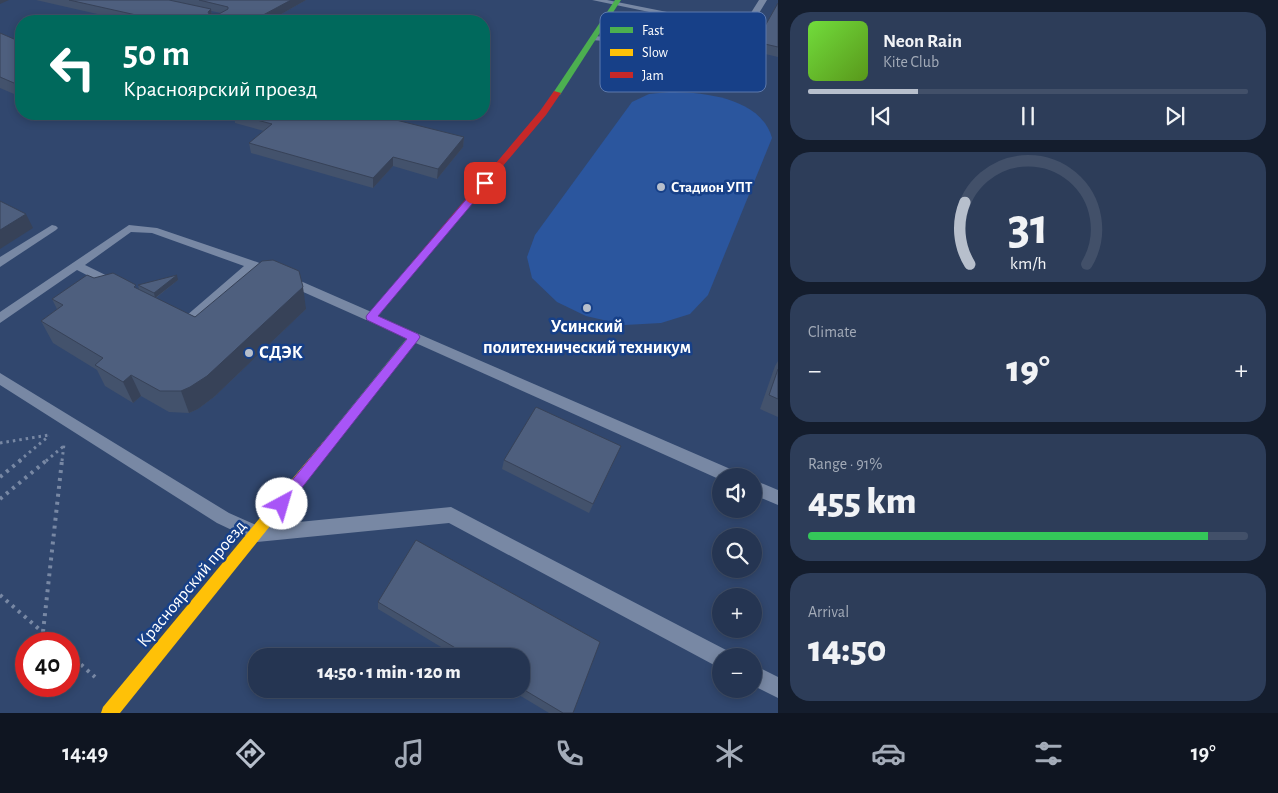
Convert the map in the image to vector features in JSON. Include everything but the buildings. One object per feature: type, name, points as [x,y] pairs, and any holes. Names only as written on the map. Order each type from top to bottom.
[{"type":"street","points":[[414,337],[371,317],[543,113],[600,29]]},
{"type":"street","name":"Красноярский проезд","points":[[109,713],[257,534],[414,337]]},
{"type":"lane","points":[[596,0],[617,2],[663,12]]},
{"type":"lane","points":[[756,12],[763,0]]},
{"type":"lane","points":[[594,38],[600,38]]},
{"type":"lane","points":[[0,263],[52,228]]},
{"type":"lane","points":[[0,318],[129,228],[153,230],[253,265],[371,317]]},
{"type":"lane","points":[[76,265],[127,291]]},
{"type":"lane","points":[[170,313],[187,322],[253,265]]},
{"type":"lane","points":[[414,337],[712,468]]},
{"type":"lane","points":[[0,378],[223,518],[257,534],[451,515],[712,653]]},
{"type":"lane","points":[[762,491],[778,498]]},
{"type":"lane","points":[[762,679],[778,688]]},
{"type":"path","points":[[0,477],[68,420]]},
{"type":"path","points":[[0,499],[83,430]]},
{"type":"path","points":[[0,443],[50,435],[65,445]]},
{"type":"path","points":[[43,632],[65,445]]},
{"type":"path","points":[[0,595],[43,632]]},
{"type":"shaded area","name":"Стадион УПТ","points":[[669,92],[714,96],[744,106],[756,114],[766,125],[772,138],[708,295],[690,314],[661,323],[625,325],[586,316],[557,302],[532,278],[527,257],[535,235],[632,102],[649,94]]},
{"type":"traffic: fast","points":[[610,12],[618,0]]},
{"type":"traffic: fast","points":[[557,93],[600,27]]},
{"type":"traffic: fast","points":[[327,446],[414,337],[371,317],[417,262]]},
{"type":"traffic: slow","points":[[109,713],[327,446]]},
{"type":"traffic: jam","points":[[417,262],[543,113],[557,93]]},
{"type":"place","name":"Стадион УПТ","points":[[661,187]]},
{"type":"place","name":"Усинский политехнический техникум","points":[[587,308]]},
{"type":"place","name":"СДЭК","points":[[249,353]]},
{"type":"route","points":[[282,504],[414,337],[371,317],[485,183]]}]
